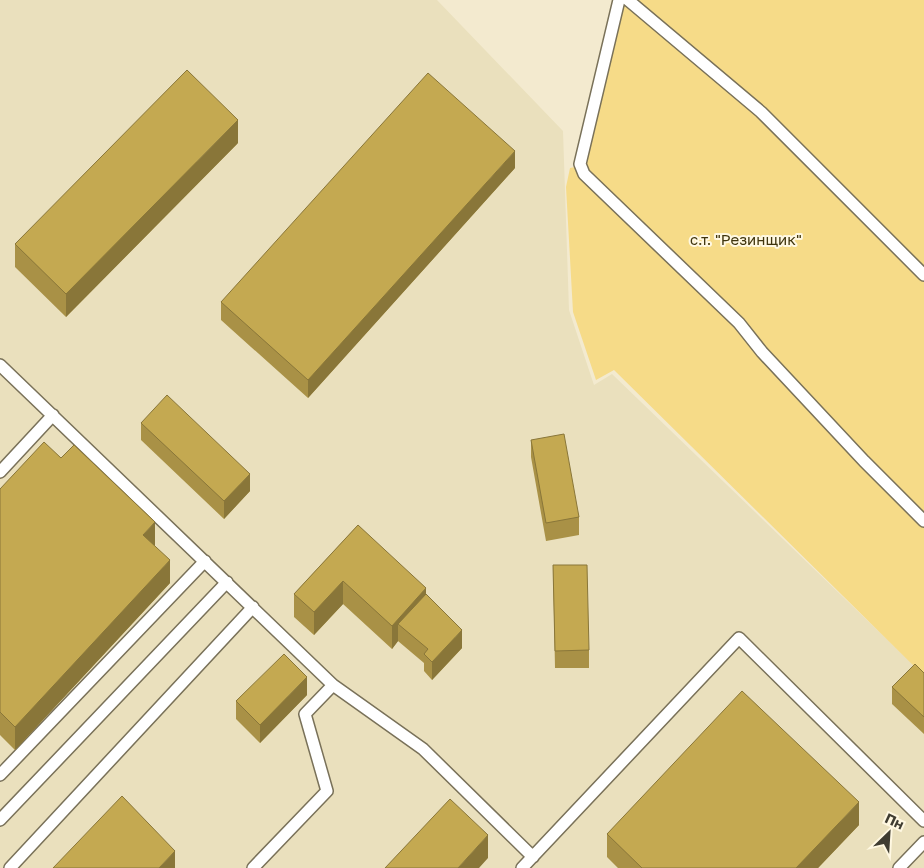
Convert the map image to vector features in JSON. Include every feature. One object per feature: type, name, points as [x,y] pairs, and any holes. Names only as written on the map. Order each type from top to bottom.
[{"type":"lane","points":[[619,0],[580,164],[584,174],[739,323],[762,352],[864,461],[924,520]]},
{"type":"lane","points":[[628,0],[761,112],[924,275]]},
{"type":"lane","points":[[0,365],[253,606],[333,685],[423,749],[534,856]]},
{"type":"lane","points":[[0,472],[53,415]]},
{"type":"lane","points":[[0,775],[205,561]]},
{"type":"lane","points":[[0,820],[227,582]]},
{"type":"lane","points":[[10,868],[253,606]]},
{"type":"lane","points":[[522,868],[739,638],[924,821]]},
{"type":"lane","points":[[254,868],[327,791],[305,714],[333,685]]},
{"type":"lane","points":[[898,868],[924,842]]},
{"type":"shaded area","points":[[0,0],[437,0],[563,131],[569,310],[594,385],[612,374],[924,675],[924,868],[0,868]]},
{"type":"green space","name":"с.т. \"Резинщик\"","points":[[623,0],[924,0],[924,676],[614,370],[596,380],[573,312],[566,187],[570,168],[585,165]]},
{"type":"building","points":[[187,70],[238,120],[66,294],[15,244]]},
{"type":"building","points":[[428,73],[515,151],[308,380],[221,302]]},
{"type":"building","points":[[167,395],[250,474],[224,501],[141,423]]},
{"type":"building","points":[[564,434],[579,517],[546,523],[531,440]]},
{"type":"building","points":[[44,442],[61,458],[74,445],[155,522],[143,535],[170,560],[15,727],[0,712],[0,489]]},
{"type":"building","points":[[358,525],[426,588],[392,626],[343,581],[314,612],[294,594]]},
{"type":"building","points":[[553,565],[587,565],[589,650],[555,651]]},
{"type":"building","points":[[426,594],[462,630],[432,662],[424,654],[428,649],[398,624]]},
{"type":"building","points":[[284,654],[307,677],[260,725],[236,701]]},
{"type":"building","points":[[915,664],[924,673],[924,717],[892,687]]},
{"type":"building","points":[[742,691],[859,802],[796,868],[642,868],[607,834]]},
{"type":"building","points":[[122,796],[175,851],[159,868],[53,868]]},
{"type":"building","points":[[450,799],[488,835],[458,868],[385,868]]}]
